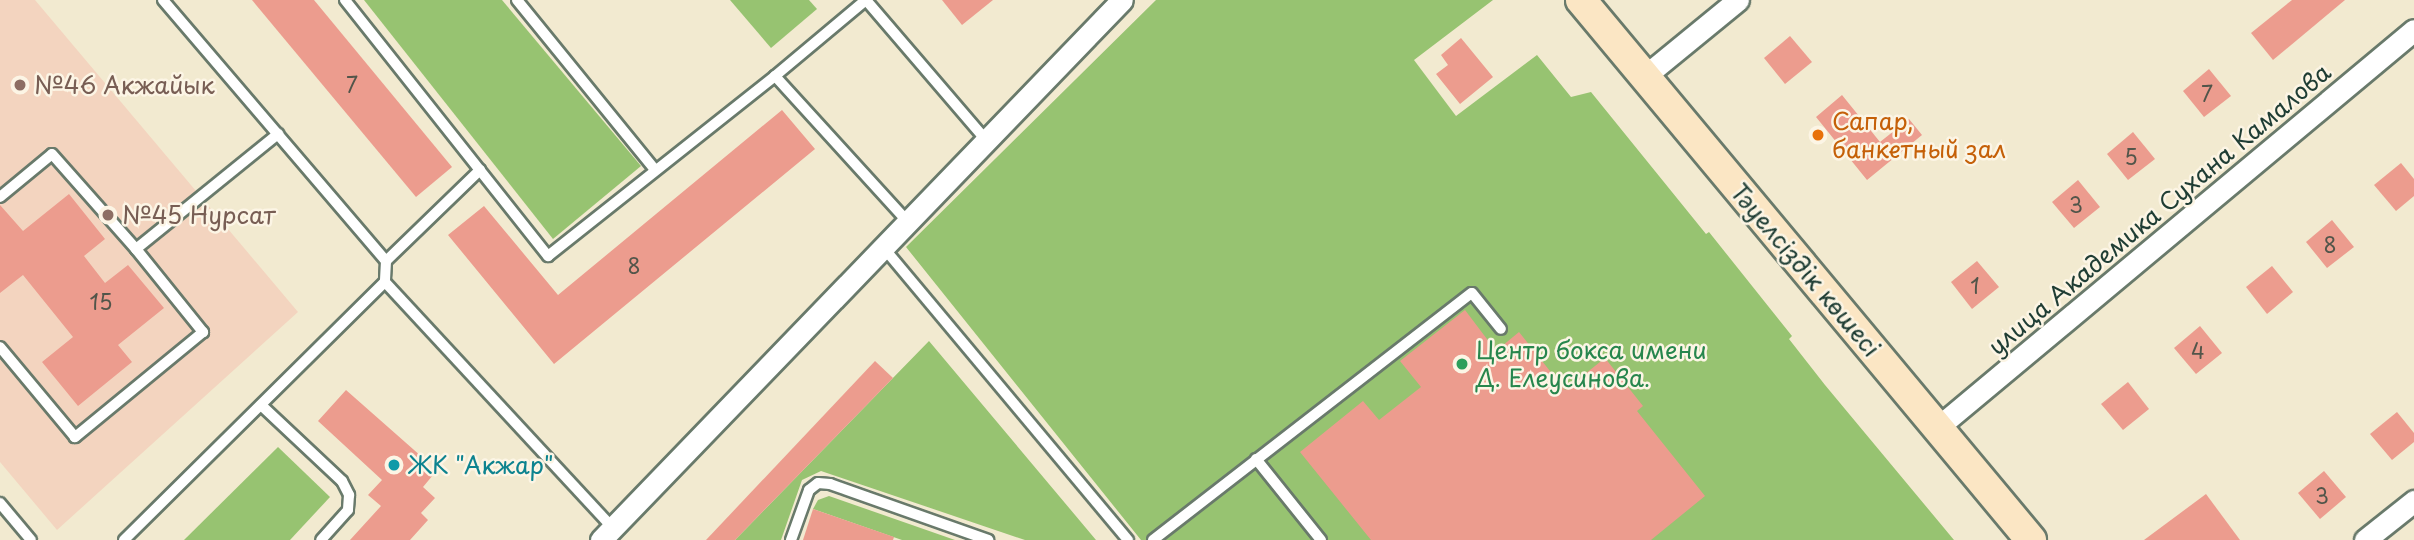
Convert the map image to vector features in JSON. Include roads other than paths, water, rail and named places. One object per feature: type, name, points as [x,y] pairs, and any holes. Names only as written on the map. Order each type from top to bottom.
[{"type":"main road","name":"Тәуелсіздік көшесі","points":[[1581,0],[2031,540]]},
{"type":"street","points":[[607,534],[1122,0]]},
{"type":"street","points":[[1645,76],[1738,0]]},
{"type":"street","name":"улица Академика Сухана Камалова","points":[[1937,428],[2414,30]]},
{"type":"street","points":[[2365,540],[2414,501]]},
{"type":"lane","points":[[124,540],[385,282],[386,261],[163,0]]},
{"type":"lane","points":[[345,0],[548,256],[775,76],[866,0],[988,141]]},
{"type":"lane","points":[[517,0],[655,170]]},
{"type":"lane","points":[[775,76],[907,221]]},
{"type":"lane","points":[[136,248],[278,134]]},
{"type":"lane","points":[[0,197],[52,155],[136,248],[203,332],[75,437],[0,349]]},
{"type":"lane","points":[[386,261],[480,170]]},
{"type":"lane","points":[[883,247],[1128,540]]},
{"type":"lane","points":[[385,282],[607,534]]},
{"type":"lane","points":[[1153,540],[1472,293],[1501,329]]},
{"type":"lane","points":[[261,405],[342,481],[349,495],[348,510],[321,540]]},
{"type":"lane","points":[[1256,459],[1321,540]]},
{"type":"lane","points":[[791,540],[809,490],[818,483],[830,484],[988,540]]},
{"type":"lane","points":[[0,503],[31,540]]},
{"type":"place","name":"№46 Акжайык","points":[[20,85]]},
{"type":"place","name":"Сапар, банкетный зал","points":[[1818,135]]},
{"type":"place","name":"№45 Нурсат","points":[[108,215]]},
{"type":"place","name":"Центр бокса имени Д. Елеусинова.","points":[[1462,364]]},
{"type":"place","name":"ЖК \"Акжар\"","points":[[394,465]]}]
